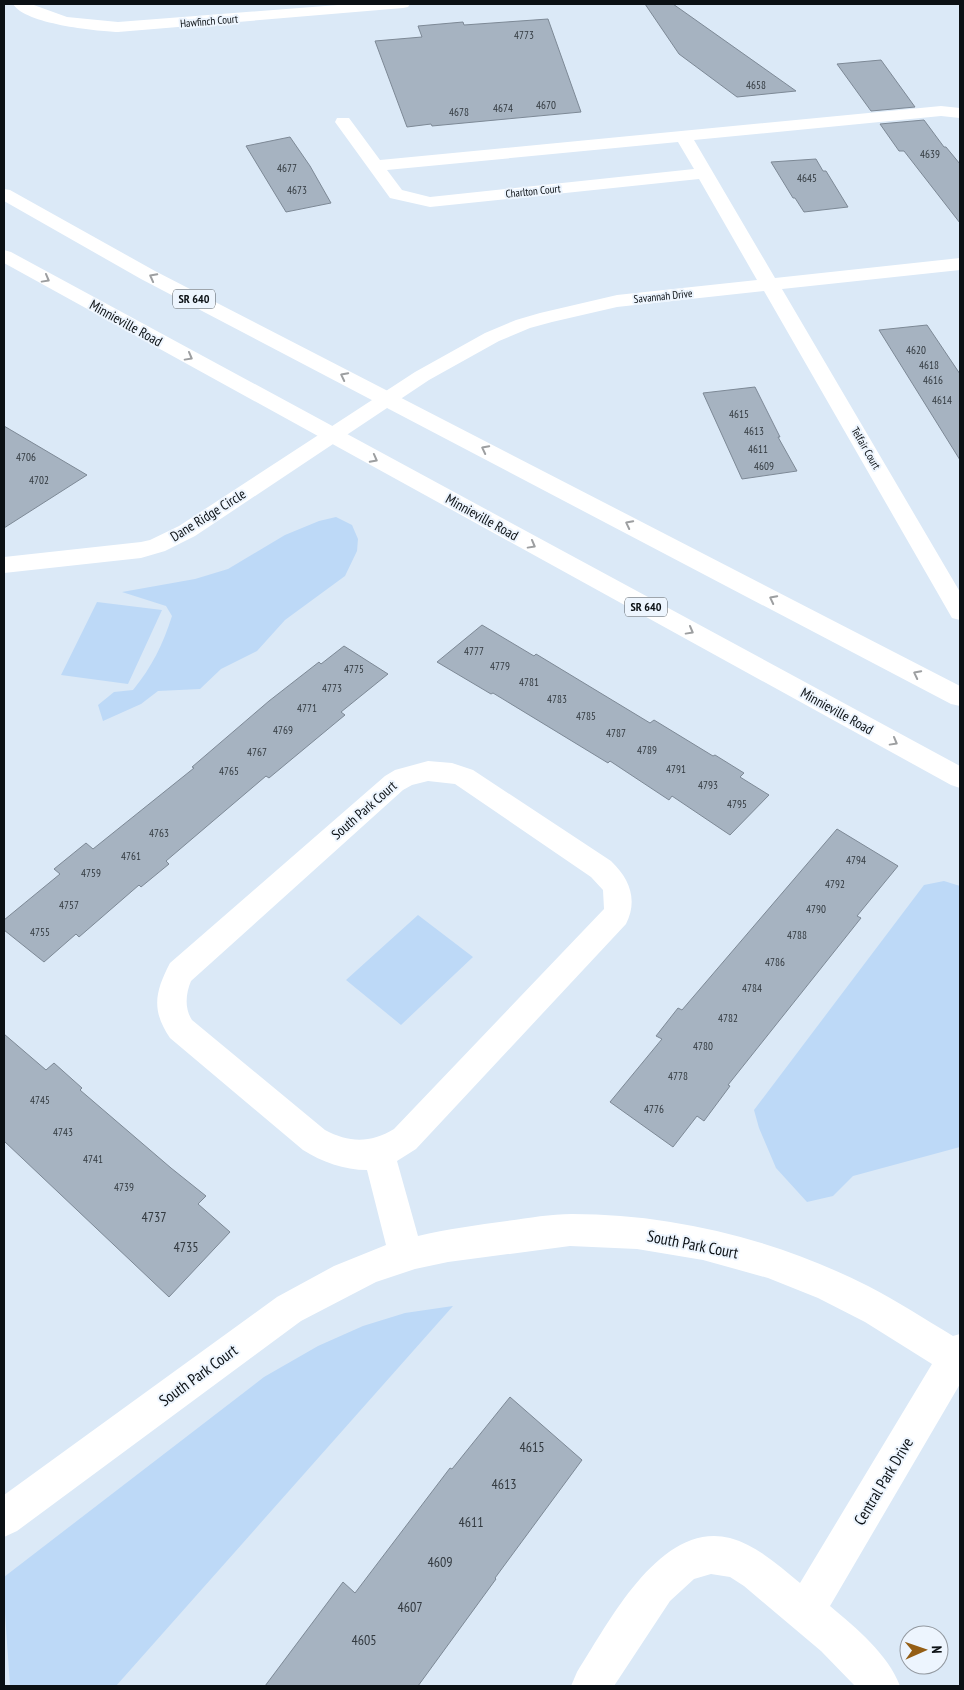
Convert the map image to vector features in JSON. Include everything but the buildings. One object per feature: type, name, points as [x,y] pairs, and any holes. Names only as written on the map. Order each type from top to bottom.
[{"type":"street","name":"Hawfinch Court","points":[[20,4],[50,18],[92,26],[118,27],[403,4]]},
{"type":"street","points":[[376,166],[941,111],[960,113]]},
{"type":"street","name":"Charlton Court","points":[[343,122],[396,194],[430,202],[705,173]]},
{"type":"street","points":[[683,136],[771,284]]},
{"type":"street","name":"SR 640","points":[[4,194],[148,275],[960,697]]},
{"type":"street","name":"Minnieville Road","points":[[4,256],[960,778]]},
{"type":"street","name":"Savannah Drive","points":[[388,399],[422,376],[492,337],[547,316],[617,301],[960,264]]},
{"type":"street","name":"Telfair Court","points":[[771,284],[960,612]]},
{"type":"street","name":"Dane Ridge Circle","points":[[4,565],[27,561],[126,552],[157,546],[187,531],[388,399]]},
{"type":"street","name":"South Park Court","points":[[428,771],[452,773],[464,777],[601,869],[615,884],[620,898],[619,907],[616,916],[405,1139],[379,1153],[356,1155],[342,1153],[314,1140],[181,1030],[175,1023],[172,1013],[172,995],[180,972],[394,783],[404,777],[428,771]]},
{"type":"street","points":[[379,1153],[406,1255]]},
{"type":"street","name":"South Park Court","points":[[4,1518],[289,1308],[367,1268],[406,1255],[458,1243],[570,1230],[658,1235],[702,1243],[749,1254],[799,1272],[860,1300],[959,1358]]},
{"type":"street","name":"Central Park Drive","points":[[805,1611],[959,1358]]},
{"type":"street","points":[[591,1686],[648,1598],[671,1573],[684,1563],[700,1556],[729,1557],[745,1563],[805,1611],[863,1665],[880,1686]]},
{"type":"shaded area","points":[[336,517],[352,525],[358,539],[357,551],[345,576],[285,620],[257,651],[221,669],[200,689],[158,691],[141,704],[103,721],[98,705],[114,692],[133,690],[146,673],[156,655],[172,616],[166,606],[122,592],[195,579],[228,569],[285,535],[319,521]]},
{"type":"shaded area","points":[[97,602],[162,610],[128,684],[61,675]]},
{"type":"shaded area","points":[[944,881],[960,886],[960,1147],[853,1176],[833,1196],[807,1202],[776,1168],[759,1128],[754,1110],[924,885]]},
{"type":"shaded area","points":[[418,915],[473,957],[401,1025],[346,980]]},
{"type":"shaded area","points":[[453,1306],[116,1686],[10,1686],[4,1577],[264,1377],[318,1346],[363,1326],[405,1313]]}]
